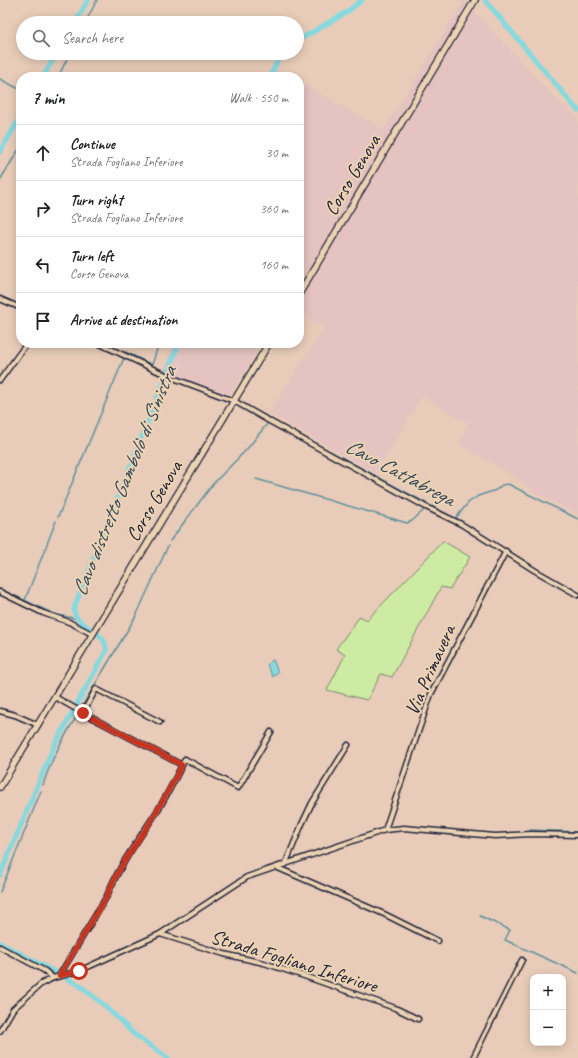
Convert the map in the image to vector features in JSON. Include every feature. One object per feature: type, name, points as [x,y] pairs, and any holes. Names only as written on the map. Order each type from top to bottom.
[{"type":"main road","name":"Corso Genova","points":[[304,286],[475,0]]},
{"type":"main road","name":"Corso Genova","points":[[0,787],[266,348]]},
{"type":"street","points":[[0,299],[16,306]]},
{"type":"street","points":[[0,380],[23,348]]},
{"type":"street","points":[[109,348],[166,375],[234,401],[426,507],[461,524],[534,570],[578,594]]},
{"type":"street","name":"Via Primavera","points":[[385,830],[431,694],[506,551]]},
{"type":"street","points":[[0,592],[43,613],[69,622],[92,634]]},
{"type":"street","points":[[83,713],[96,689],[160,722]]},
{"type":"street","points":[[55,696],[83,713],[182,765]]},
{"type":"street","points":[[0,710],[38,725]]},
{"type":"street","points":[[61,975],[107,896],[112,881],[125,858],[157,812],[185,759],[238,788],[271,732]]},
{"type":"street","points":[[285,865],[312,803],[348,745]]},
{"type":"street","name":"Strada Fogliano Inferiore","points":[[0,1031],[13,1009],[41,984],[61,975],[79,971],[160,934],[247,877],[278,868],[385,830],[404,828],[495,836],[531,834],[578,835]]},
{"type":"street","points":[[278,868],[384,914],[438,941]]},
{"type":"street","name":"Strada Fogliano Inferiore","points":[[160,934],[224,954],[264,963],[307,977],[395,1008],[418,1019]]},
{"type":"street","points":[[0,947],[45,971],[53,978]]},
{"type":"street","points":[[473,1058],[522,960]]},
{"type":"shaded area","points":[[464,0],[552,95],[578,118],[578,514],[535,493],[517,478],[458,443],[469,424],[422,396],[376,473],[269,413],[324,328],[304,316],[304,85],[384,130]]},
{"type":"shaded area","points":[[171,348],[259,348],[230,395],[163,371]]},
{"type":"green space","points":[[443,541],[470,557],[450,589],[441,587],[392,677],[381,674],[367,700],[327,690],[345,655],[336,649],[360,616],[367,620]]},
{"type":"water","points":[[272,660],[278,672],[273,677],[267,665]]},
{"type":"waterway","points":[[79,16],[88,0]]},
{"type":"waterway","name":"Cavo distretto Gambolò di Sinistra","points":[[89,16],[97,0]]},
{"type":"waterway","name":"Cavo distretto Gambolò di Sinistra","points":[[304,37],[347,12],[362,0]]},
{"type":"waterway","points":[[485,0],[578,110]]},
{"type":"waterway","points":[[46,72],[53,60]]},
{"type":"waterway","name":"Cavo distretto Gambolò di Sinistra","points":[[60,72],[66,60]]},
{"type":"waterway","name":"Cavo distretto Gambolò di Sinistra","points":[[272,72],[278,60]]},
{"type":"waterway","points":[[0,79],[16,87]]},
{"type":"waterway","points":[[0,152],[16,125]]},
{"type":"waterway","name":"Cavo distretto Gambolò di Sinistra","points":[[0,180],[16,154]]},
{"type":"waterway","points":[[126,352],[152,365],[157,348]]},
{"type":"waterway","name":"Cavo distretto Gambolò di Sinistra","points":[[0,875],[54,746],[106,651],[102,638],[79,620],[75,615],[74,608],[177,348]]},
{"type":"waterway","points":[[58,517],[124,358]]},
{"type":"waterway","name":"Cavo Cattabrega","points":[[270,419],[456,518],[468,503],[478,496],[496,490],[502,485],[508,484],[578,519]]},
{"type":"waterway","name":"Cavo Cattabrega","points":[[170,541],[213,484],[247,449],[267,424]]},
{"type":"waterway","points":[[256,479],[407,523],[412,521],[424,510]]},
{"type":"waterway","name":"Cavo distretto Gambolò di Sinistra","points":[[25,600],[56,521]]},
{"type":"waterway","name":"Cavo Cattabrega","points":[[81,708],[136,616],[168,546]]},
{"type":"waterway","name":"Cavo distretto Gambolò di Sinistra","points":[[0,589],[54,614],[78,619]]},
{"type":"waterway","name":"Cavo Cattabrega","points":[[43,785],[54,757],[78,714]]},
{"type":"waterway","name":"Cavo Cattabrega","points":[[0,892],[41,791]]},
{"type":"waterway","points":[[530,830],[578,832]]},
{"type":"waterway","points":[[480,916],[510,930],[505,940],[578,973]]},
{"type":"waterway","name":"Cavo distretto Gambolò di Sinistra","points":[[0,943],[79,985],[104,1005],[134,1034],[168,1058]]},
{"type":"route","points":[[79,971],[59,976],[107,896],[112,881],[125,858],[157,812],[182,765],[83,713]]}]
